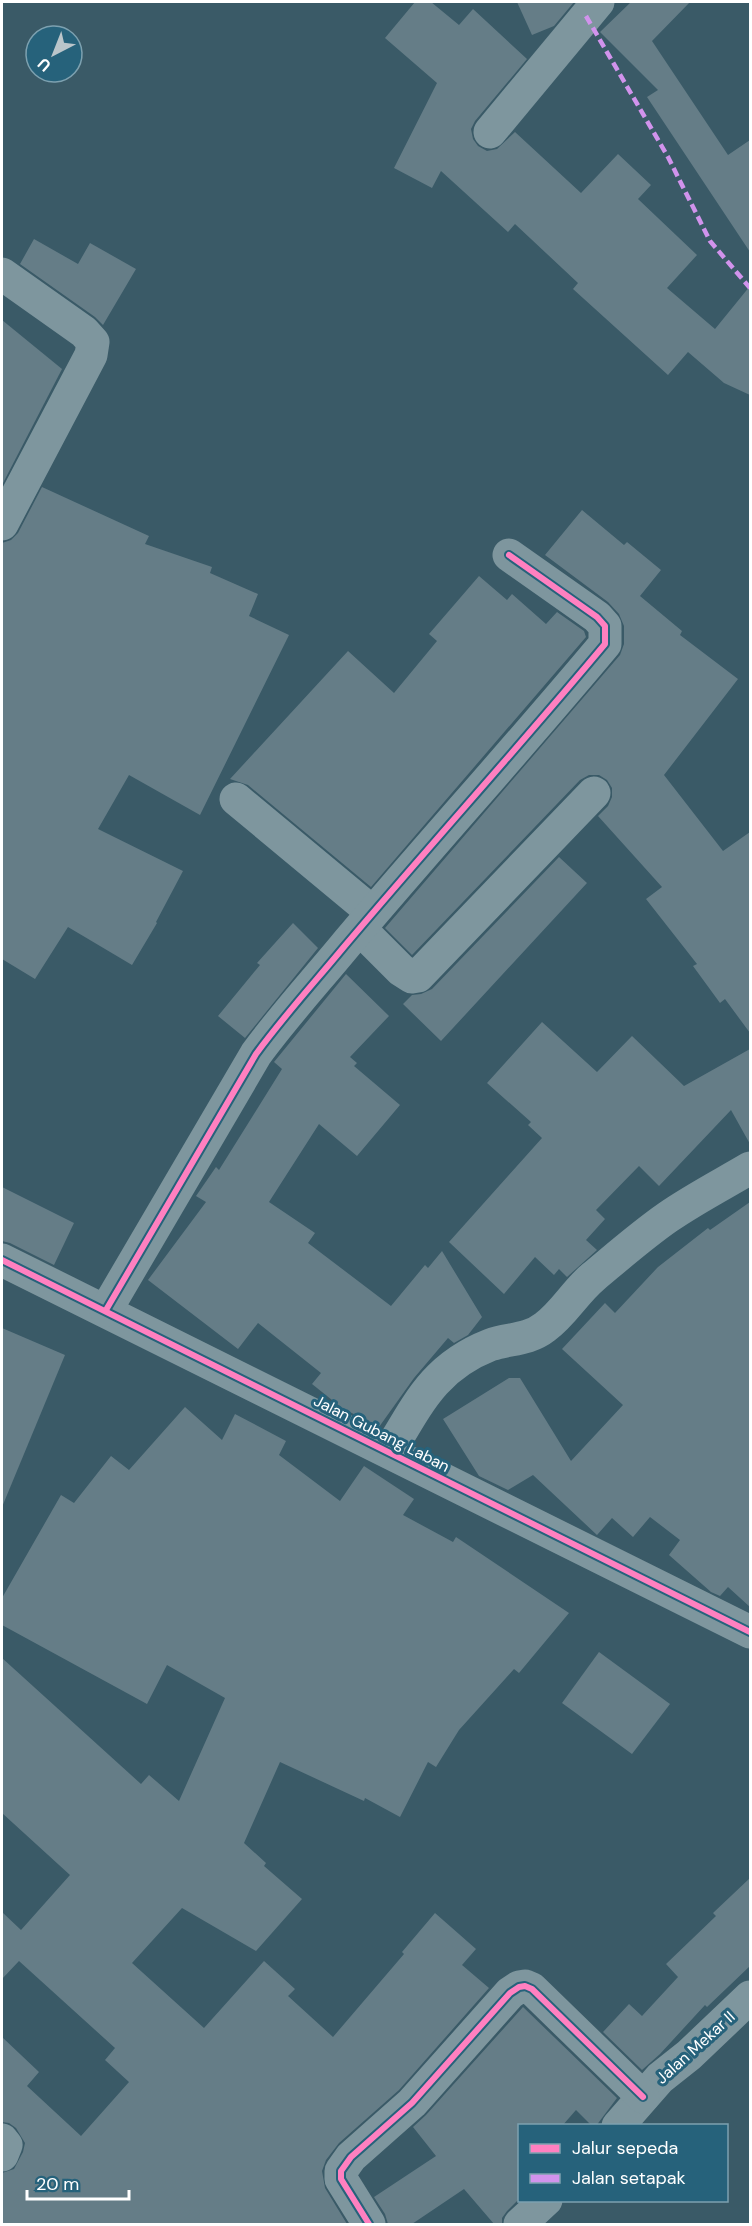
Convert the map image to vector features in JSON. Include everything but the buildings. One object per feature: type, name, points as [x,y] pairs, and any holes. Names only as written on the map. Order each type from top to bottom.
[{"type":"street","points":[[490,132],[598,2]]},
{"type":"street","points":[[2,274],[84,332],[93,342],[91,355],[2,525]]},
{"type":"street","points":[[106,1310],[256,1054],[366,920],[524,740],[604,644],[605,626],[597,617],[509,555]]},
{"type":"street","points":[[236,799],[366,920],[401,970],[412,977],[418,975],[594,793]]},
{"type":"street","points":[[389,1452],[424,1394],[449,1366],[470,1353],[493,1344],[518,1340],[544,1329],[590,1279],[668,1218],[750,1168]]},
{"type":"street","name":"Jalan Gubang Laban","points":[[2,1260],[750,1632]]},
{"type":"street","points":[[369,2224],[341,2179],[344,2165],[412,2103],[500,2003],[519,1987],[525,1986],[532,1989],[643,2097]]},
{"type":"street","name":"Jalan Mekar II","points":[[620,2124],[660,2078],[689,2055],[750,1997]]},
{"type":"street","points":[[2,2140],[6,2145],[2,2155]]},
{"type":"street","points":[[520,2224],[544,2202]]},
{"type":"marked path","points":[[586,16],[668,157],[710,241],[750,288]]},
{"type":"cycle path","points":[[106,1310],[256,1054],[375,910],[605,644],[605,626],[597,617],[509,555]]},
{"type":"cycle path","points":[[2,1260],[750,1632]]},
{"type":"cycle path","points":[[369,2224],[341,2179],[341,2171],[351,2157],[412,2103],[510,1993],[519,1987],[525,1986],[532,1989],[643,2097]]}]
